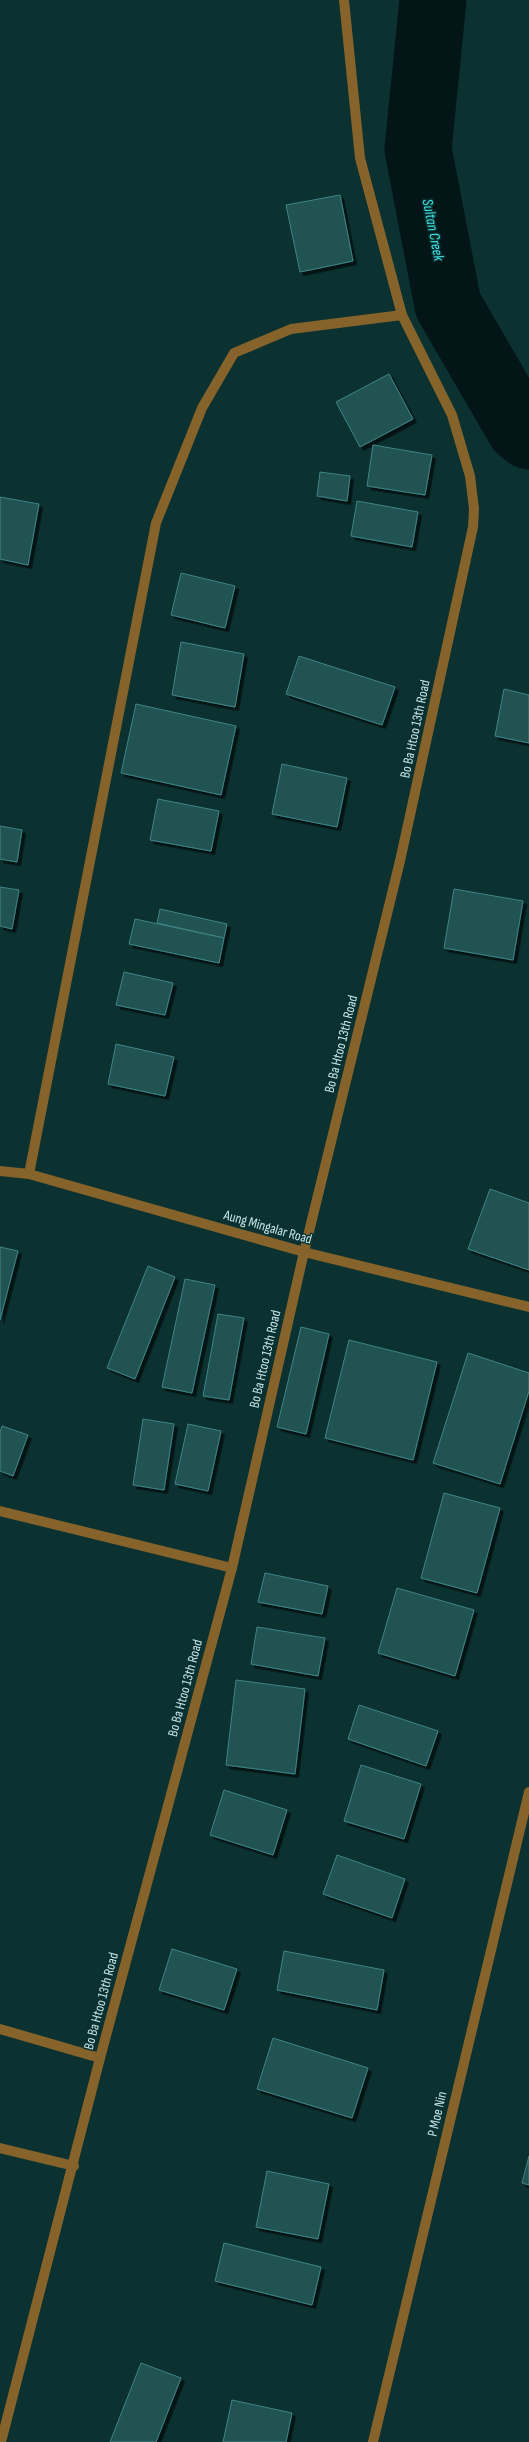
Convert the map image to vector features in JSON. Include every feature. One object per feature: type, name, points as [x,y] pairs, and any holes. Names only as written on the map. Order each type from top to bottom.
[{"type":"street","name":"Bo Ba Htoo 13th Road","points":[[0,2442],[74,2166],[100,2058],[232,1568],[304,1252],[400,861],[473,527],[474,509],[470,476],[452,415],[402,315],[360,158],[344,0]]},
{"type":"street","points":[[29,1174],[156,523],[202,408],[234,353],[291,330],[402,315]]},
{"type":"street","name":"Aung Mingalar Road","points":[[0,1172],[29,1174],[304,1252],[529,1307]]},
{"type":"street","points":[[0,1511],[232,1568]]},
{"type":"street","name":"P Moe Nin","points":[[373,2442],[529,1792]]},
{"type":"street","points":[[0,2030],[100,2058]]},
{"type":"street","points":[[0,2148],[74,2166]]},
{"type":"building","points":[[340,195],[353,261],[300,272],[286,205]]},
{"type":"building","points":[[389,374],[413,419],[360,447],[336,402]]},
{"type":"building","points":[[373,445],[432,455],[425,495],[367,486]]},
{"type":"building","points":[[320,472],[350,476],[347,501],[317,496]]},
{"type":"building","points":[[0,497],[39,504],[28,565],[0,559]]},
{"type":"building","points":[[357,501],[418,512],[412,547],[351,536]]},
{"type":"building","points":[[181,573],[235,586],[225,628],[171,615]]},
{"type":"building","points":[[181,642],[244,654],[235,707],[172,695]]},
{"type":"building","points":[[299,656],[395,687],[382,725],[286,694]]},
{"type":"building","points":[[504,689],[529,695],[529,743],[495,736]]},
{"type":"building","points":[[136,704],[236,726],[221,795],[121,773]]},
{"type":"building","points":[[282,764],[347,778],[337,827],[272,814]]},
{"type":"building","points":[[158,799],[219,811],[211,851],[150,840]]},
{"type":"building","points":[[0,826],[22,830],[17,862],[0,859]]},
{"type":"building","points":[[0,887],[19,890],[12,929],[0,926]]},
{"type":"building","points":[[454,889],[523,901],[513,960],[444,948]]},
{"type":"building","points":[[160,909],[227,924],[224,938],[157,923]]},
{"type":"building","points":[[135,919],[224,938],[219,963],[129,944]]},
{"type":"building","points":[[124,972],[173,983],[165,1015],[116,1005]]},
{"type":"building","points":[[116,1044],[174,1057],[165,1096],[108,1084]]},
{"type":"building","points":[[490,1189],[529,1203],[529,1270],[468,1249]]},
{"type":"building","points":[[0,1247],[18,1251],[0,1320]]},
{"type":"building","points":[[148,1266],[175,1277],[135,1379],[107,1368]]},
{"type":"building","points":[[185,1279],[215,1285],[192,1393],[162,1387]]},
{"type":"building","points":[[218,1314],[244,1318],[229,1400],[203,1396]]},
{"type":"building","points":[[301,1327],[329,1334],[306,1434],[277,1427]]},
{"type":"building","points":[[349,1340],[437,1362],[413,1460],[325,1438]]},
{"type":"building","points":[[468,1353],[529,1373],[529,1391],[500,1484],[433,1463]]},
{"type":"building","points":[[143,1419],[174,1424],[164,1490],[133,1485]]},
{"type":"building","points":[[188,1424],[221,1431],[208,1491],[175,1484]]},
{"type":"building","points":[[2,1426],[28,1435],[13,1476],[0,1471],[0,1432]]},
{"type":"building","points":[[444,1493],[500,1508],[477,1593],[421,1578]]},
{"type":"building","points":[[265,1573],[328,1586],[322,1614],[258,1602]]},
{"type":"building","points":[[397,1588],[474,1610],[455,1676],[378,1653]]},
{"type":"building","points":[[257,1627],[325,1638],[318,1676],[251,1664]]},
{"type":"building","points":[[236,1680],[305,1689],[295,1774],[226,1765]]},
{"type":"building","points":[[359,1705],[438,1731],[426,1766],[348,1739]]},
{"type":"building","points":[[361,1765],[421,1784],[404,1839],[344,1821]]},
{"type":"building","points":[[224,1790],[287,1810],[273,1855],[210,1835]]},
{"type":"building","points":[[337,1855],[405,1879],[392,1918],[323,1894]]},
{"type":"building","points":[[172,1949],[237,1969],[224,2010],[159,1990]]},
{"type":"building","points":[[284,1951],[384,1970],[377,2010],[277,1990]]},
{"type":"building","points":[[273,2038],[368,2068],[352,2118],[257,2089]]},
{"type":"building","points":[[529,2156],[529,2185],[522,2183]]},
{"type":"building","points":[[267,2171],[329,2184],[318,2239],[256,2227]]},
{"type":"building","points":[[224,2243],[321,2267],[312,2305],[215,2281]]},
{"type":"building","points":[[141,2363],[181,2378],[156,2442],[110,2442]]},
{"type":"building","points":[[232,2400],[292,2413],[286,2442],[223,2442]]},
{"type":"waterway","name":"Sultan Creek","points":[[433,0],[418,149],[448,305],[520,429],[529,436]]}]
